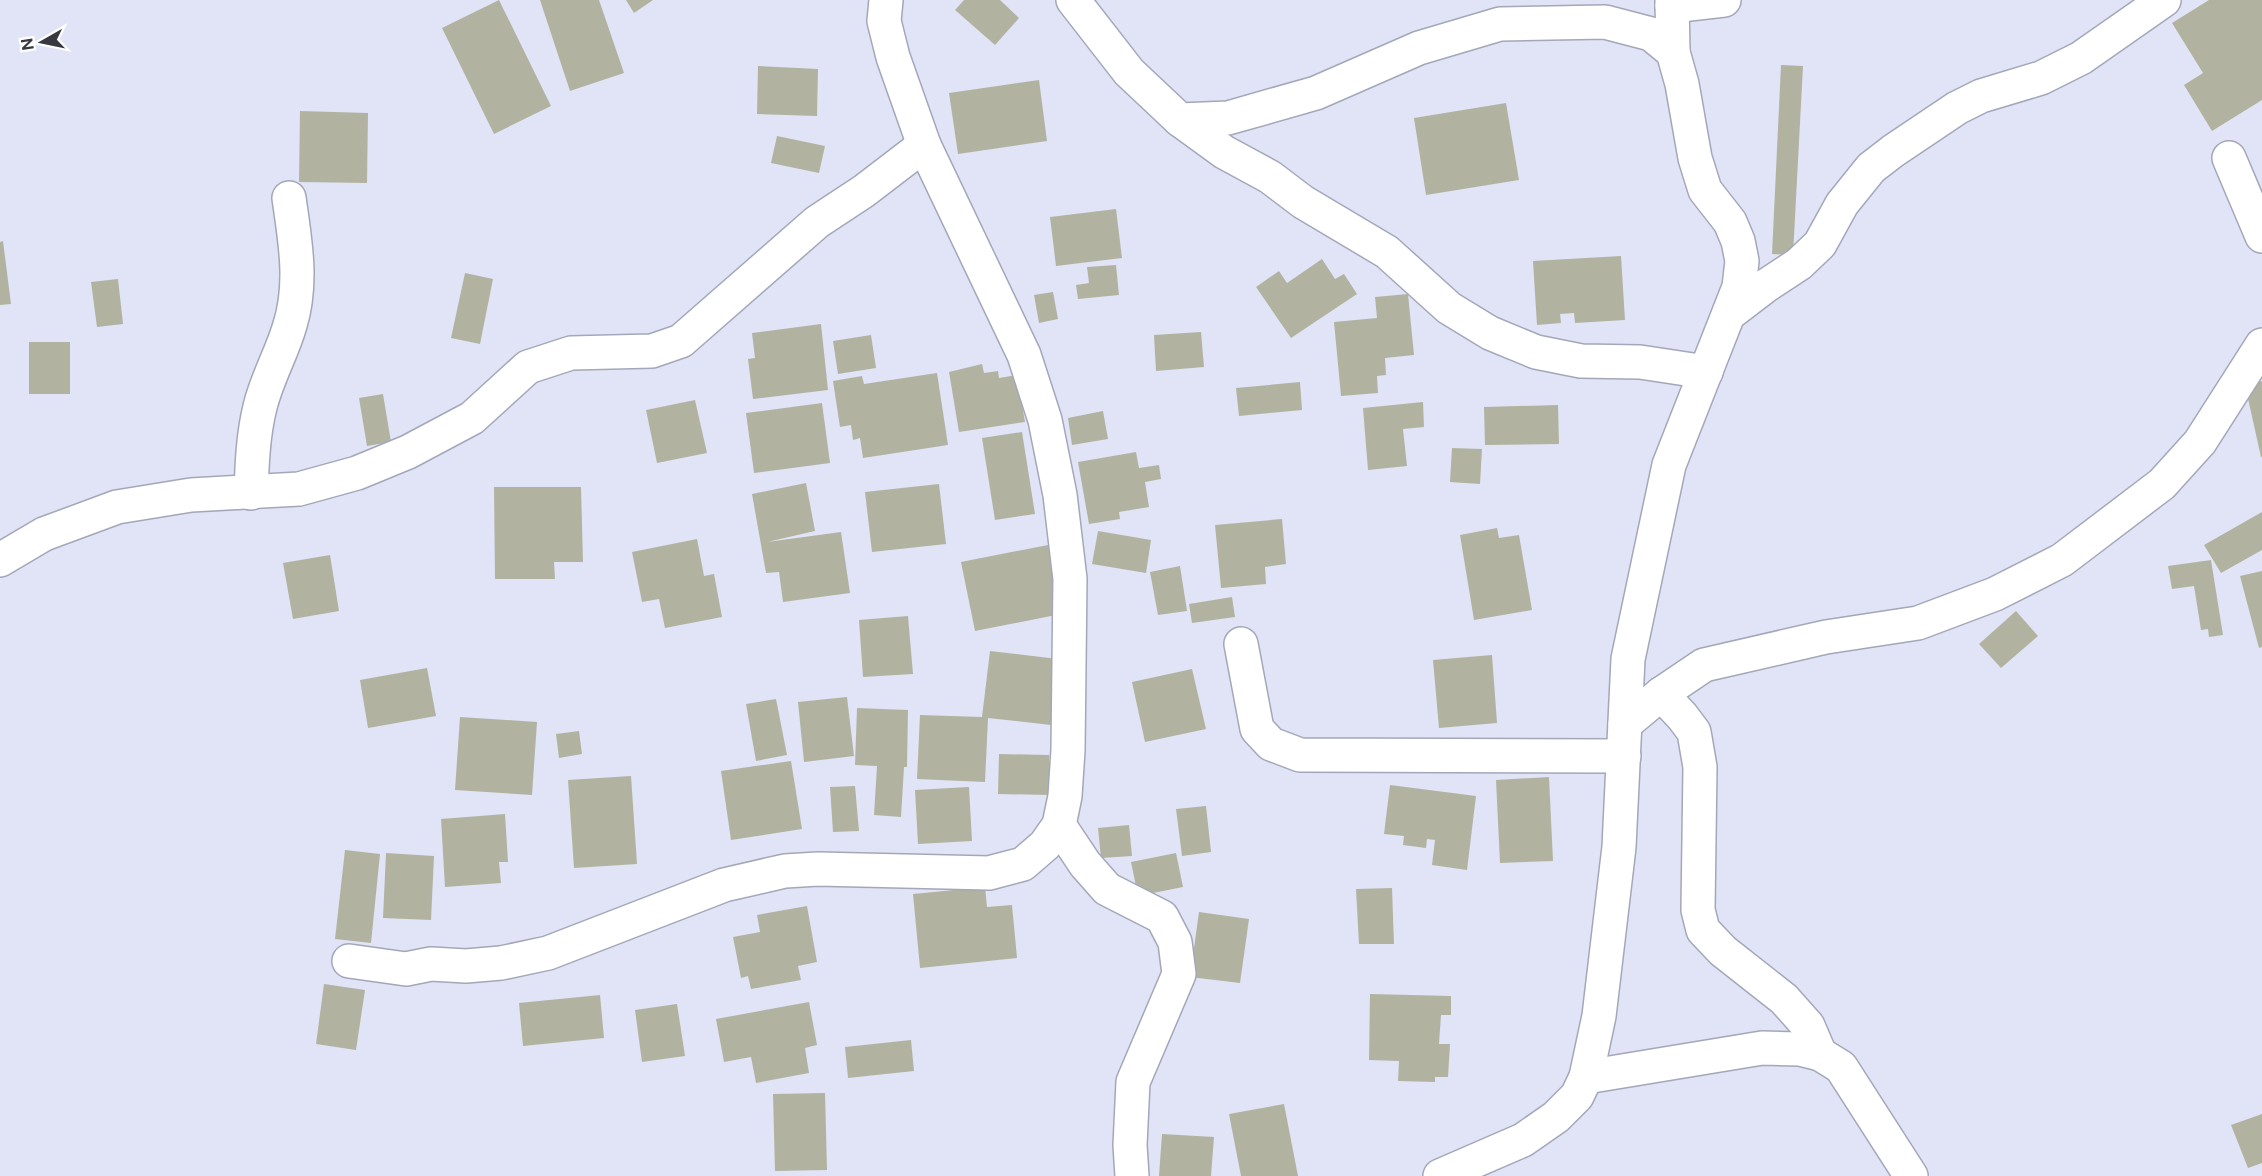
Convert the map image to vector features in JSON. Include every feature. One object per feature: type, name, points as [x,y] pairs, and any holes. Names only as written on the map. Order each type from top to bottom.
[{"type":"street","points":[[349,962],[406,969],[432,964],[466,966],[501,963],[548,953],[723,885],[785,871],[818,869],[989,873],[1023,864],[1045,845],[1059,825],[1065,796],[1068,750],[1070,579],[1060,495],[1045,420],[1024,355],[924,145],[884,21],[886,0]]},
{"type":"street","points":[[1073,0],[1129,72],[1180,120],[1224,152],[1270,177],[1303,202],[1387,252],[1449,308],[1490,333],[1536,352],[1581,360],[1640,362],[1706,372]]},
{"type":"street","points":[[1440,1176],[1523,1140],[1556,1116],[1576,1096],[1586,1077],[1599,1016],[1619,847],[1628,659],[1669,465],[1739,287],[1742,261],[1731,222],[1705,190],[1695,158],[1682,84],[1673,52],[1672,3],[1724,0]]},
{"type":"street","points":[[1729,314],[1799,264],[1820,244],[1842,204],[1871,168],[1893,151],[1957,108],[1981,96],[2041,78],[2081,58],[2164,0]]},
{"type":"street","points":[[1180,120],[1228,118],[1316,93],[1419,48],[1500,24],[1605,22],[1651,34],[1673,52]]},
{"type":"street","points":[[0,560],[44,534],[117,507],[191,495],[299,489],[357,473],[408,452],[472,418],[528,367],[571,353],[652,351],[681,341],[817,222],[864,191],[924,145]]},
{"type":"street","points":[[2229,158],[2262,236]]},
{"type":"street","points":[[250,493],[253,442],[260,405],[291,324],[297,283],[297,252],[289,198]]},
{"type":"street","points":[[1241,644],[1257,729],[1270,744],[1300,755],[1624,740],[1661,694],[1704,665],[1826,637],[1918,623],[1995,594],[2062,560],[2162,484],[2200,442],[2262,345]]},
{"type":"street","points":[[1661,694],[1694,732],[1701,767],[1698,909],[1703,930],[1723,951],[1784,999],[1808,1026],[1820,1054]]},
{"type":"street","points":[[1059,825],[1085,864],[1107,889],[1162,917],[1175,942],[1179,974],[1133,1082],[1130,1145],[1132,1176]]},
{"type":"street","points":[[1586,1077],[1762,1048],[1800,1048],[1820,1054],[1841,1067],[1911,1176]]},
{"type":"building","points":[[499,0],[551,106],[494,134],[442,28]]},
{"type":"building","points":[[540,0],[599,0],[624,73],[570,91]]},
{"type":"building","points":[[626,0],[653,0],[634,13]]},
{"type":"building","points":[[964,0],[1000,0],[1019,18],[995,45],[955,10]]},
{"type":"building","points":[[2209,0],[2262,0],[2262,100],[2212,131],[2184,85],[2203,73],[2172,23]]},
{"type":"building","points":[[1781,65],[1803,66],[1793,255],[1772,254]]},
{"type":"building","points":[[758,66],[818,69],[817,116],[757,114]]},
{"type":"building","points":[[1039,80],[1047,141],[958,154],[949,93]]},
{"type":"building","points":[[1506,103],[1519,180],[1426,195],[1414,118]]},
{"type":"building","points":[[300,111],[368,113],[367,183],[299,182]]},
{"type":"building","points":[[777,136],[825,146],[819,173],[771,163]]},
{"type":"building","points":[[1116,209],[1122,258],[1056,266],[1050,217]]},
{"type":"building","points":[[3,241],[11,304],[0,305],[0,242]]},
{"type":"building","points":[[1621,256],[1625,320],[1575,323],[1574,313],[1560,314],[1561,323],[1537,325],[1533,261]]},
{"type":"building","points":[[1322,259],[1335,279],[1344,274],[1357,294],[1291,338],[1256,287],[1279,271],[1287,283]]},
{"type":"building","points":[[1116,265],[1119,295],[1078,299],[1076,285],[1089,283],[1087,267]]},
{"type":"building","points":[[465,273],[493,279],[480,344],[451,338]]},
{"type":"building","points":[[118,279],[123,324],[97,327],[91,282]]},
{"type":"building","points":[[1053,292],[1058,319],[1039,323],[1034,295]]},
{"type":"building","points":[[1408,294],[1414,355],[1385,358],[1386,375],[1377,376],[1378,393],[1341,396],[1334,322],[1377,318],[1375,297]]},
{"type":"building","points":[[821,324],[828,390],[753,399],[748,359],[755,358],[752,333]]},
{"type":"building","points":[[1201,332],[1204,367],[1156,371],[1154,335]]},
{"type":"building","points":[[871,335],[876,368],[838,374],[833,341]]},
{"type":"building","points":[[29,342],[70,342],[70,394],[29,394]]},
{"type":"building","points":[[982,364],[984,373],[998,371],[999,378],[1017,375],[1025,422],[959,432],[949,372]]},
{"type":"building","points":[[937,373],[948,445],[863,458],[860,438],[853,440],[851,425],[840,427],[833,381],[862,376],[864,384]]},
{"type":"building","points":[[2262,381],[2262,457],[2261,457],[2245,385]]},
{"type":"building","points":[[1300,382],[1302,410],[1239,416],[1236,388]]},
{"type":"building","points":[[383,394],[391,442],[367,446],[359,398]]},
{"type":"building","points":[[695,400],[707,453],[657,463],[646,410]]},
{"type":"building","points":[[1423,402],[1424,427],[1403,429],[1407,466],[1368,470],[1363,408]]},
{"type":"building","points":[[822,403],[830,463],[754,473],[746,413]]},
{"type":"building","points":[[1558,405],[1559,444],[1485,445],[1484,407]]},
{"type":"building","points":[[1103,411],[1108,439],[1072,445],[1068,418]]},
{"type":"building","points":[[1022,432],[1035,514],[995,520],[982,438]]},
{"type":"building","points":[[1452,448],[1482,449],[1480,484],[1450,482]]},
{"type":"building","points":[[1136,452],[1139,468],[1159,465],[1161,479],[1145,482],[1149,507],[1119,512],[1120,519],[1089,524],[1078,462]]},
{"type":"building","points":[[806,483],[815,531],[767,542],[841,532],[850,593],[783,602],[779,572],[766,573],[752,494]]},
{"type":"building","points":[[939,484],[946,544],[872,552],[865,492]]},
{"type":"building","points":[[494,487],[581,487],[583,562],[554,562],[555,579],[495,579]]},
{"type":"building","points":[[2262,512],[2262,550],[2221,573],[2204,545]]},
{"type":"building","points":[[1282,519],[1286,564],[1265,567],[1266,584],[1221,588],[1215,525]]},
{"type":"building","points":[[1497,528],[1499,538],[1519,535],[1532,610],[1474,620],[1460,535]]},
{"type":"building","points":[[1098,531],[1151,540],[1146,573],[1092,564]]},
{"type":"building","points":[[697,539],[704,576],[714,574],[722,617],[665,628],[659,599],[642,602],[632,552]]},
{"type":"building","points":[[1048,545],[1061,614],[975,631],[961,562]]},
{"type":"building","points":[[330,555],[339,611],[293,619],[283,563]]},
{"type":"building","points":[[2211,560],[2223,635],[2209,637],[2208,629],[2201,630],[2194,586],[2172,589],[2168,566]]},
{"type":"building","points":[[1180,566],[1187,611],[1158,615],[1150,572]]},
{"type":"building","points":[[2262,571],[2262,647],[2259,648],[2240,576]]},
{"type":"building","points":[[1232,597],[1235,617],[1192,623],[1189,604]]},
{"type":"building","points":[[2016,611],[2038,636],[2001,668],[1979,644]]},
{"type":"building","points":[[908,616],[913,674],[863,677],[859,620]]},
{"type":"building","points":[[990,651],[1058,659],[1051,725],[988,718],[985,782],[917,779],[920,715],[982,717]]},
{"type":"building","points":[[1492,655],[1497,723],[1439,728],[1433,660]]},
{"type":"building","points":[[427,668],[436,716],[368,728],[360,680]]},
{"type":"building","points":[[1192,669],[1206,729],[1145,742],[1132,682]]},
{"type":"building","points":[[847,697],[854,756],[804,762],[798,702]]},
{"type":"building","points":[[776,699],[787,755],[756,761],[746,704]]},
{"type":"building","points":[[857,708],[908,710],[907,767],[904,767],[901,817],[874,815],[877,766],[855,765]]},
{"type":"building","points":[[460,717],[537,722],[532,795],[455,790]]},
{"type":"building","points":[[579,731],[582,754],[559,758],[556,734]]},
{"type":"building","points":[[999,754],[1049,755],[1049,795],[998,794]]},
{"type":"building","points":[[791,761],[802,829],[731,840],[721,771]]},
{"type":"building","points":[[631,776],[637,864],[574,868],[568,780]]},
{"type":"building","points":[[1549,777],[1553,861],[1500,863],[1496,780]]},
{"type":"building","points":[[1390,785],[1476,796],[1467,870],[1432,865],[1435,840],[1427,839],[1426,848],[1403,845],[1404,836],[1384,834]]},
{"type":"building","points":[[855,786],[859,831],[833,832],[830,787]]},
{"type":"building","points":[[969,787],[972,841],[918,844],[915,790]]},
{"type":"building","points":[[1206,806],[1211,852],[1182,856],[1176,809]]},
{"type":"building","points":[[505,814],[508,862],[499,862],[501,883],[445,887],[441,819]]},
{"type":"building","points":[[1129,825],[1132,856],[1101,858],[1098,828]]},
{"type":"building","points":[[345,850],[380,854],[371,943],[335,939]]},
{"type":"building","points":[[386,853],[434,856],[431,920],[383,918]]},
{"type":"building","points":[[1176,853],[1183,887],[1138,896],[1131,862]]},
{"type":"building","points":[[985,887],[987,907],[1012,905],[1017,958],[920,968],[913,894]]},
{"type":"building","points":[[1392,888],[1394,944],[1359,944],[1356,889]]},
{"type":"building","points":[[807,906],[817,962],[798,966],[801,980],[751,989],[748,976],[741,978],[733,937],[760,932],[757,915]]},
{"type":"building","points":[[1199,912],[1249,919],[1240,983],[1190,977]]},
{"type":"building","points":[[324,984],[365,990],[356,1050],[316,1044]]},
{"type":"building","points":[[1370,994],[1451,996],[1451,1015],[1441,1015],[1439,1044],[1450,1044],[1448,1077],[1435,1077],[1435,1082],[1398,1081],[1399,1061],[1369,1060]]},
{"type":"building","points":[[600,995],[604,1038],[523,1046],[519,1003]]},
{"type":"building","points":[[809,1002],[817,1045],[805,1048],[809,1073],[756,1083],[751,1057],[724,1062],[716,1019]]},
{"type":"building","points":[[677,1004],[685,1056],[642,1062],[635,1010]]},
{"type":"building","points":[[911,1040],[914,1071],[848,1078],[845,1047]]},
{"type":"building","points":[[825,1093],[827,1170],[775,1171],[773,1094]]},
{"type":"building","points":[[1284,1104],[1298,1176],[1241,1176],[1229,1114]]},
{"type":"building","points":[[2262,1114],[2262,1163],[2248,1168],[2231,1125]]},
{"type":"building","points":[[1162,1134],[1214,1137],[1211,1176],[1159,1176]]}]
